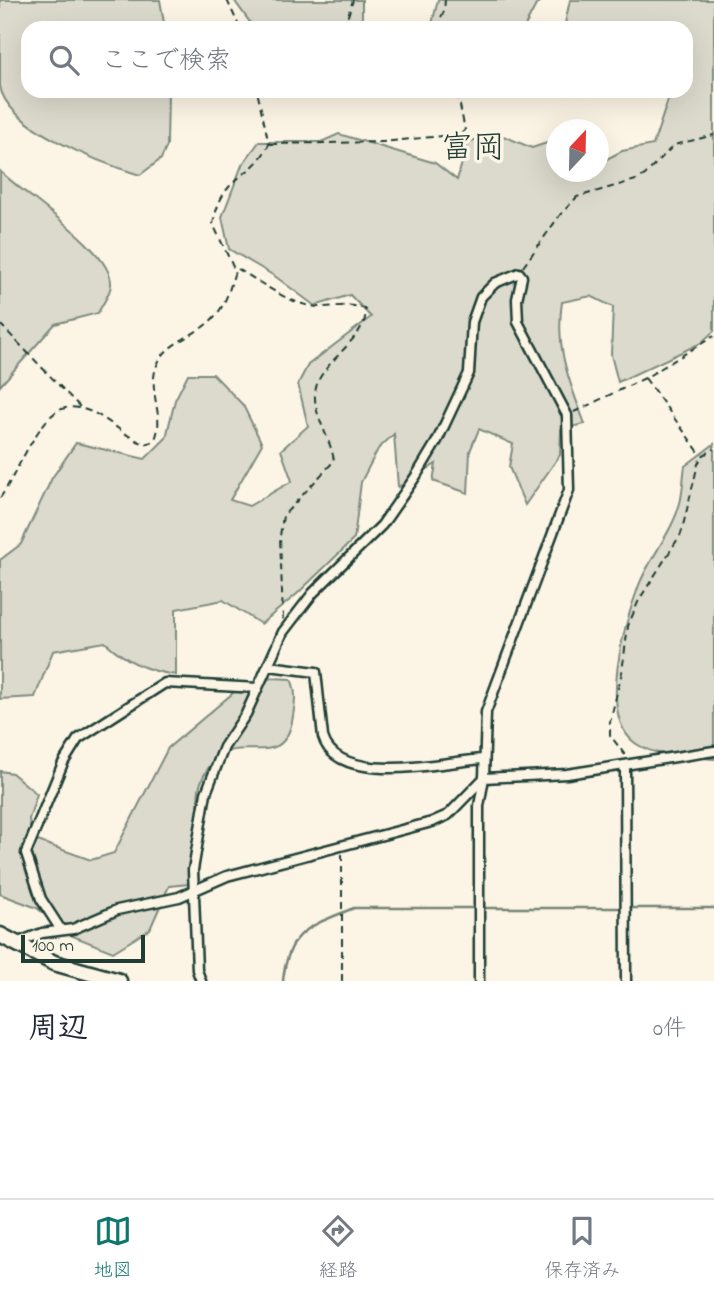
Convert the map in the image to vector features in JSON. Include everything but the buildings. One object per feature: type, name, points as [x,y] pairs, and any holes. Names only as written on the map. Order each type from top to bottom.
[{"type":"highway","points":[[0,935],[54,963],[119,981]]},
{"type":"street","points":[[201,981],[197,970],[193,870],[206,793],[224,747],[246,714],[283,632],[313,593],[373,534],[400,502],[437,441],[469,373],[472,322],[481,298],[495,283],[519,273],[522,277],[517,299],[517,322],[567,415],[569,490],[495,682],[484,726],[484,778],[479,806],[479,981]]},
{"type":"street","points":[[268,666],[316,672],[323,737],[325,744],[339,756],[374,768],[402,770],[448,761],[484,759]]},
{"type":"street","points":[[61,930],[41,899],[26,853],[63,764],[78,738],[165,683],[258,688]]},
{"type":"street","points":[[14,944],[73,929],[117,910],[194,892],[198,886],[227,876],[448,815],[484,778],[567,774],[714,751]]},
{"type":"street","points":[[625,767],[626,981]]},
{"type":"path","points":[[227,0],[237,21]]},
{"type":"path","points":[[346,21],[353,0]]},
{"type":"path","points":[[439,21],[444,11],[444,0]]},
{"type":"path","points":[[259,98],[269,144],[256,164],[228,185],[215,209],[213,223],[216,234],[236,268],[279,294],[310,306],[358,306],[365,309],[367,315],[362,327],[317,382],[314,397],[334,461],[283,516],[280,536],[283,632]]},
{"type":"path","points":[[269,144],[383,142],[461,134],[465,130],[458,98]]},
{"type":"path","points":[[519,273],[560,215],[577,197],[636,180],[674,145],[714,135]]},
{"type":"path","points":[[0,498],[51,415],[62,409],[82,409],[96,414],[130,438],[145,444],[154,441],[160,429],[152,377],[159,361],[164,352],[219,313],[226,302],[236,268]]},
{"type":"path","points":[[0,324],[82,409]]},
{"type":"path","points":[[567,415],[645,378],[714,336]]},
{"type":"path","points":[[645,378],[702,456]]},
{"type":"path","points":[[625,767],[626,758],[610,735],[610,722],[622,673],[628,626],[639,600],[681,534],[694,476],[702,456],[714,449]]},
{"type":"path","points":[[342,846],[342,981]]},
{"type":"shaded area","points":[[0,0],[160,0],[164,21],[21,21],[21,98],[168,98],[167,146],[161,159],[140,175],[81,153],[37,130],[6,101],[0,86]]},
{"type":"shaded area","points":[[234,0],[362,0],[362,21],[249,21]]},
{"type":"shaded area","points":[[438,0],[542,0],[536,5],[528,21],[433,21]]},
{"type":"shaded area","points":[[570,0],[714,0],[714,331],[701,343],[618,382],[611,355],[613,307],[591,296],[562,302],[562,349],[569,379],[585,424],[561,429],[560,455],[525,505],[509,467],[513,444],[479,429],[470,451],[468,493],[433,481],[436,464],[398,487],[394,434],[378,449],[361,482],[354,539],[297,594],[261,624],[223,600],[176,609],[176,675],[138,664],[105,642],[53,651],[35,697],[0,699],[0,560],[21,544],[52,478],[76,443],[145,459],[166,438],[175,400],[188,374],[213,374],[243,405],[262,444],[230,500],[249,506],[292,481],[281,450],[308,426],[298,384],[308,365],[371,317],[350,295],[315,306],[276,277],[229,249],[222,217],[242,165],[259,142],[321,142],[339,134],[435,163],[457,180],[468,142],[496,133],[532,148],[546,143],[546,182],[609,182],[609,158],[622,151],[653,145],[669,98],[693,98],[693,21],[566,21]]},
{"type":"shaded area","points":[[0,171],[83,240],[108,271],[111,288],[98,313],[55,324],[0,386]]},
{"type":"shaded area","points":[[714,444],[714,759],[663,754],[635,743],[624,730],[618,712],[616,690],[622,644],[633,601],[676,514],[681,499],[685,466]]},
{"type":"shaded area","points":[[272,678],[291,679],[293,684],[295,702],[288,734],[281,744],[271,748],[225,753],[214,761],[205,773],[198,796],[202,841],[199,862],[189,884],[169,886],[150,929],[113,952],[70,935],[37,908],[0,894],[0,771],[12,773],[37,794],[29,819],[32,839],[91,860],[114,853],[168,748],[239,688]]},
{"type":"waterway","points":[[283,981],[290,950],[296,940],[314,925],[354,908],[714,908]]},
{"type":"district","name":"富岡","points":[[473,146]]}]
